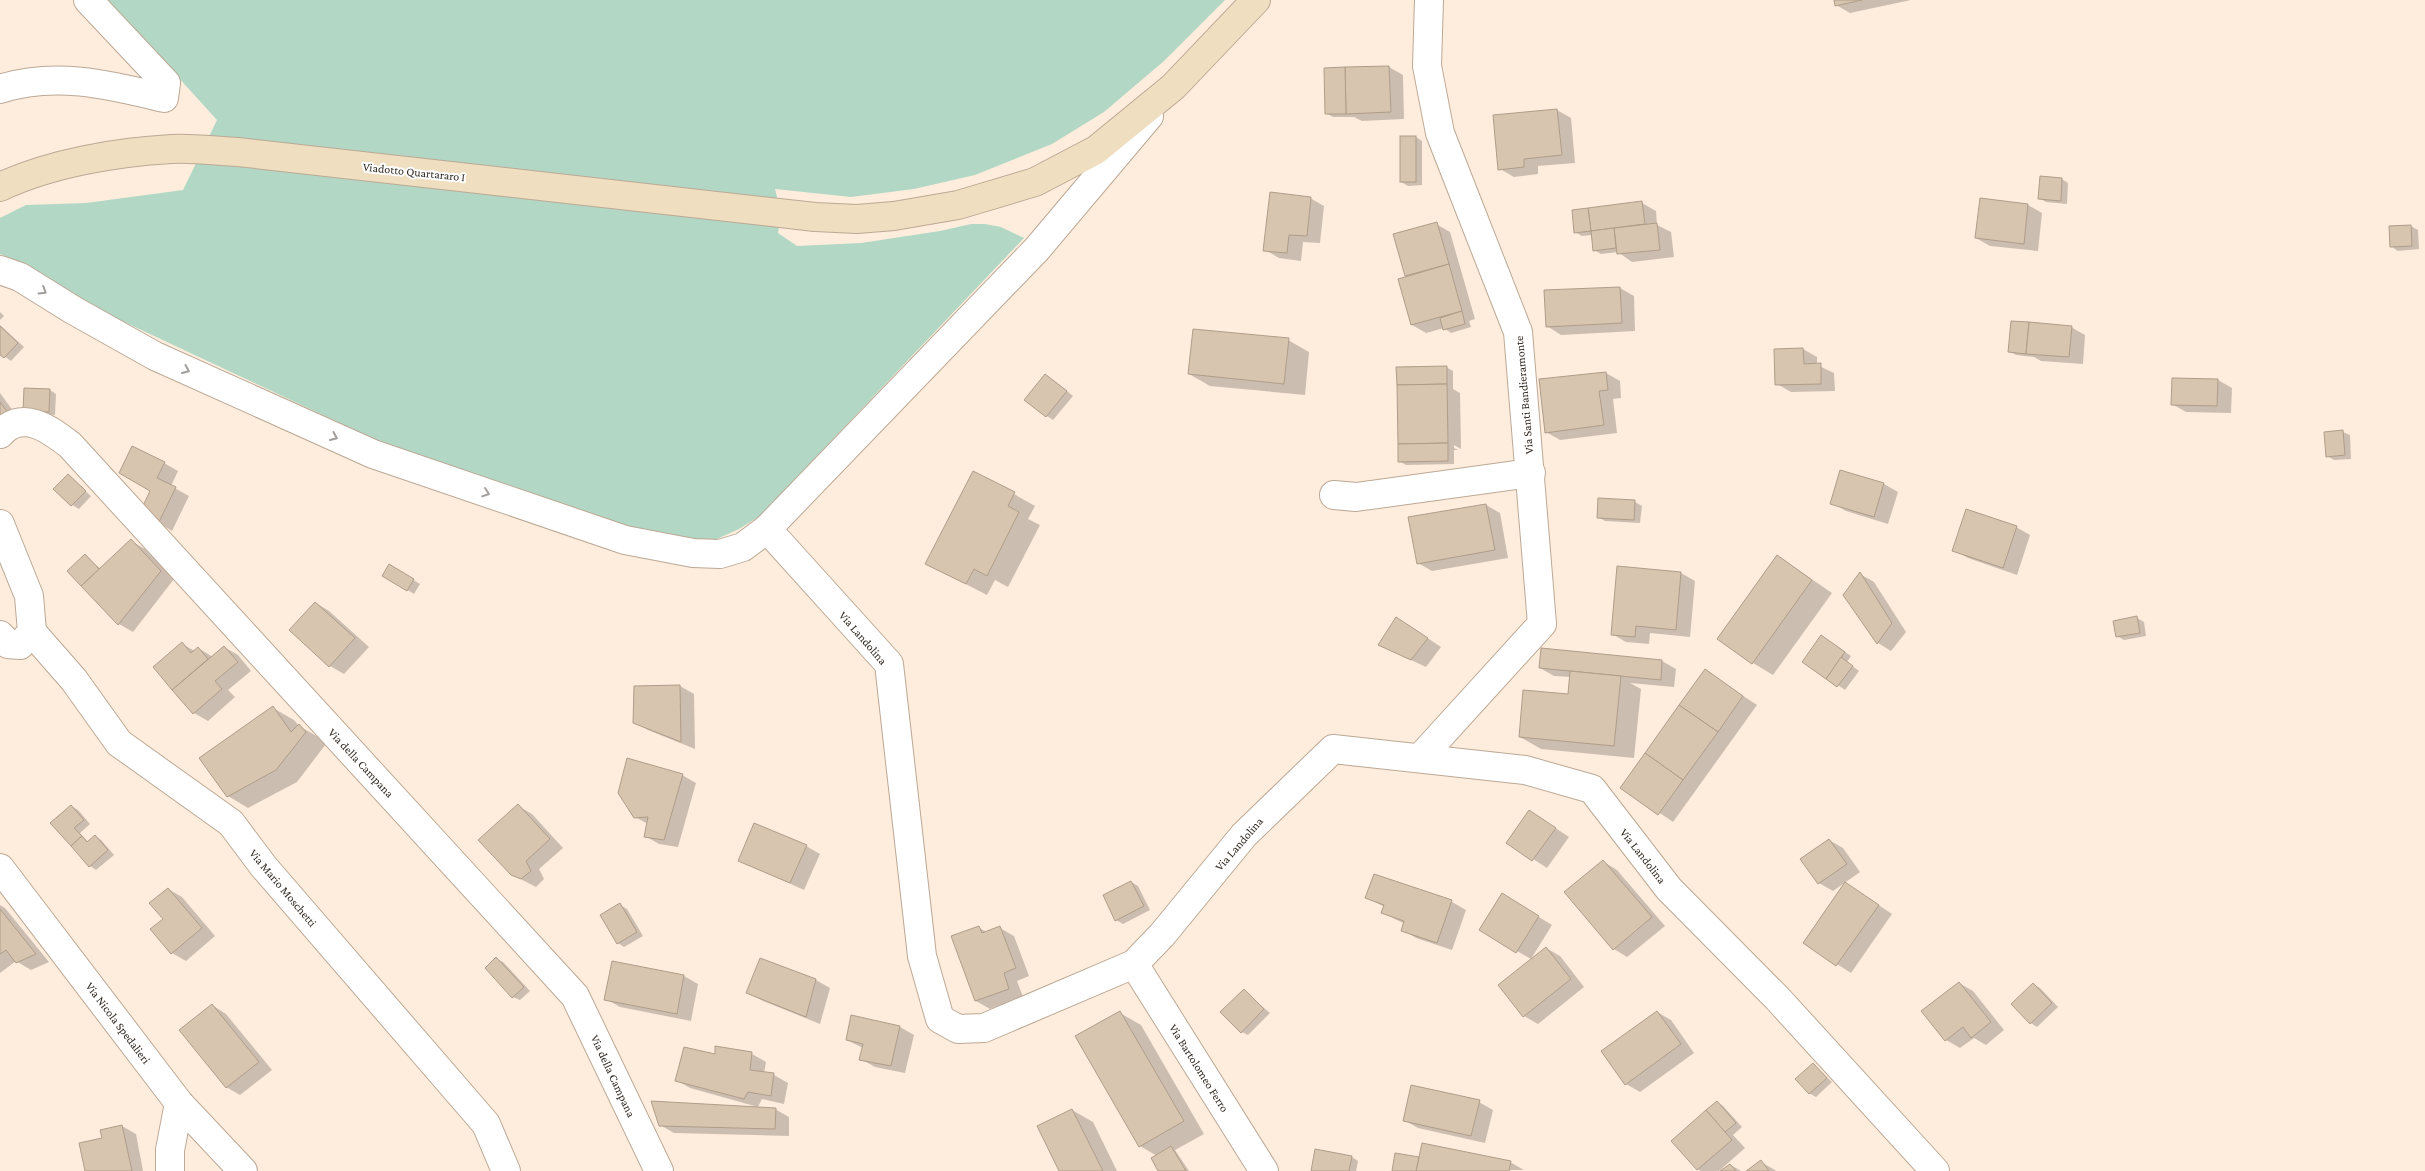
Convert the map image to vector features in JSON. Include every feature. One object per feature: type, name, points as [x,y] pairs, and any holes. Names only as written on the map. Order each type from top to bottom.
[{"type":"main road","name":"Viadotto Quartararo I","points":[[0,187],[48,170],[125,153],[174,149],[238,152],[815,217],[857,218],[894,216],[958,205],[1035,182],[1096,150],[1173,87],[1256,0]]},
{"type":"street","points":[[0,89],[62,79],[106,84],[164,98],[166,83],[88,0]]},
{"type":"street","name":"Via Santi Bandieramonte","points":[[1420,758],[1542,624],[1518,332],[1440,133],[1428,66],[1429,0]]},
{"type":"street","points":[[0,270],[20,277],[73,310],[155,356],[372,454],[616,536],[693,553],[720,554],[743,547],[767,530],[1037,249],[1173,87]]},
{"type":"street","name":"Via della Campana","points":[[0,434],[5,429],[21,423],[34,423],[46,427],[70,445],[575,996],[659,1171]]},
{"type":"street","points":[[1334,494],[1356,497],[1531,473]]},
{"type":"street","points":[[0,524],[29,596],[32,632],[20,645],[8,644],[0,635]]},
{"type":"street","name":"Via Landolina","points":[[767,530],[888,664],[922,956],[940,1019],[958,1029],[984,1028],[1134,964],[1162,935],[1244,835],[1333,749],[1525,770],[1592,789],[1669,889],[1778,999],[1935,1171]]},
{"type":"street","name":"Via Mario Moschetti","points":[[32,632],[74,680],[119,743],[231,823],[264,867],[486,1124],[506,1171]]},
{"type":"street","name":"Via Nicola Spedalieri","points":[[0,868],[179,1103],[243,1171]]},
{"type":"street","name":"Via Bartolomeo Ferro","points":[[1134,964],[1264,1171]]},
{"type":"street","points":[[170,1171],[170,1150],[179,1103]]},
{"type":"green space","points":[[100,0],[1225,0],[1164,61],[1104,112],[1052,144],[975,175],[914,189],[851,197],[775,189],[781,213],[778,233],[797,246],[861,243],[940,231],[971,224],[1001,227],[1024,238],[760,516],[739,529],[717,539],[692,539],[629,527],[376,440],[105,313],[22,263],[0,254],[0,218],[26,205],[86,203],[183,190],[217,120],[177,76]]},
{"type":"building","points":[[1834,0],[1862,0],[1835,6]]},
{"type":"building","points":[[1389,66],[1391,112],[1346,114],[1345,67]]},
{"type":"building","points":[[1345,67],[1346,114],[1325,114],[1324,68]]},
{"type":"building","points":[[1557,109],[1562,155],[1524,159],[1524,167],[1498,170],[1493,115]]},
{"type":"building","points":[[1400,136],[1416,136],[1416,182],[1400,182]]},
{"type":"building","points":[[2040,176],[2062,178],[2061,201],[2038,199]]},
{"type":"building","points":[[1270,192],[1311,197],[1307,236],[1289,235],[1287,253],[1263,251]]},
{"type":"building","points":[[1980,198],[2028,204],[2024,244],[1975,238]]},
{"type":"building","points":[[1642,201],[1645,224],[1591,231],[1588,208]]},
{"type":"building","points":[[1588,208],[1591,231],[1574,233],[1572,210]]},
{"type":"building","points":[[1437,222],[1449,264],[1405,276],[1393,234]]},
{"type":"building","points":[[1657,223],[1660,250],[1617,254],[1614,228]]},
{"type":"building","points":[[2411,225],[2412,246],[2390,247],[2389,226]]},
{"type":"building","points":[[1614,228],[1616,248],[1593,251],[1591,231]]},
{"type":"building","points":[[1449,264],[1462,311],[1411,325],[1398,279]]},
{"type":"building","points":[[1620,287],[1622,323],[1546,327],[1544,290]]},
{"type":"building","points":[[1462,311],[1465,324],[1443,330],[1440,318]]},
{"type":"building","points":[[2011,321],[2029,322],[2026,354],[2008,352]]},
{"type":"building","points":[[2029,322],[2072,326],[2069,357],[2026,354]]},
{"type":"building","points":[[0,326],[18,343],[4,358],[0,355]]},
{"type":"building","points":[[1193,329],[1289,338],[1284,384],[1188,374]]},
{"type":"building","points":[[1803,348],[1804,364],[1821,363],[1821,384],[1775,385],[1774,349]]},
{"type":"building","points":[[1447,366],[1447,384],[1397,385],[1396,367]]},
{"type":"building","points":[[1606,372],[1608,390],[1599,391],[1604,425],[1545,433],[1539,379]]},
{"type":"building","points":[[1045,374],[1067,391],[1046,417],[1024,400]]},
{"type":"building","points":[[2172,378],[2218,379],[2217,406],[2171,405]]},
{"type":"building","points":[[1447,384],[1448,443],[1398,444],[1397,385]]},
{"type":"building","points":[[24,388],[50,389],[49,412],[23,411]]},
{"type":"building","points":[[0,402],[8,413],[0,420]]},
{"type":"building","points":[[2343,430],[2345,455],[2326,457],[2324,432]]},
{"type":"building","points":[[1448,443],[1448,461],[1398,462],[1398,444]]},
{"type":"building","points":[[132,446],[165,462],[157,478],[176,487],[158,524],[141,510],[150,491],[119,473]]},
{"type":"building","points":[[1840,470],[1884,483],[1874,517],[1830,504]]},
{"type":"building","points":[[973,471],[1015,492],[1008,506],[1019,512],[987,576],[974,569],[966,584],[925,564]]},
{"type":"building","points":[[68,474],[86,491],[71,506],[53,489]]},
{"type":"building","points":[[1598,498],[1635,500],[1634,520],[1597,518]]},
{"type":"building","points":[[1486,504],[1495,550],[1417,564],[1408,517]]},
{"type":"building","points":[[1966,509],[2017,526],[2003,568],[1952,551]]},
{"type":"building","points":[[131,539],[161,571],[118,625],[81,586]]},
{"type":"building","points":[[85,554],[99,569],[81,586],[67,571]]},
{"type":"building","points":[[1777,555],[1812,580],[1752,664],[1717,639]]},
{"type":"building","points":[[389,564],[414,579],[407,591],[382,576]]},
{"type":"building","points":[[1617,566],[1681,572],[1676,630],[1636,626],[1635,637],[1611,635]]},
{"type":"building","points":[[1860,572],[1892,623],[1877,644],[1843,595]]},
{"type":"building","points":[[315,602],[355,638],[329,667],[289,630]]},
{"type":"building","points":[[2137,616],[2140,633],[2116,637],[2113,621]]},
{"type":"building","points":[[1396,617],[1428,638],[1411,660],[1378,645]]},
{"type":"building","points":[[1821,635],[1845,652],[1826,679],[1802,662]]},
{"type":"building","points":[[182,642],[191,653],[198,647],[208,659],[172,690],[153,667]]},
{"type":"building","points":[[224,646],[238,662],[215,681],[222,689],[193,714],[172,690]]},
{"type":"building","points":[[1541,648],[1662,660],[1661,680],[1539,668]]},
{"type":"building","points":[[1841,657],[1853,666],[1837,687],[1826,679]]},
{"type":"building","points":[[1705,669],[1743,696],[1718,732],[1679,705]]},
{"type":"building","points":[[1570,671],[1621,676],[1614,746],[1519,737],[1523,690],[1568,694]]},
{"type":"building","points":[[680,685],[681,742],[633,723],[634,686]]},
{"type":"building","points":[[1679,705],[1718,732],[1683,780],[1645,753]]},
{"type":"building","points":[[273,706],[291,732],[299,724],[306,732],[276,770],[227,797],[199,758]]},
{"type":"building","points":[[1645,753],[1683,780],[1658,815],[1620,788]]},
{"type":"building","points":[[627,758],[683,774],[664,840],[644,837],[648,817],[634,818],[618,793]]},
{"type":"building","points":[[518,804],[550,839],[526,861],[531,871],[521,879],[511,875],[478,840]]},
{"type":"building","points":[[71,805],[84,820],[74,828],[82,836],[71,846],[50,823]]},
{"type":"building","points":[[1529,810],[1556,828],[1532,861],[1506,843]]},
{"type":"building","points":[[754,823],[807,845],[790,883],[738,861]]},
{"type":"building","points":[[95,835],[108,850],[89,867],[71,846],[82,836],[87,842]]},
{"type":"building","points":[[1829,839],[1847,864],[1818,884],[1800,859]]},
{"type":"building","points":[[1603,860],[1652,917],[1613,950],[1564,892]]},
{"type":"building","points":[[1374,874],[1452,900],[1437,943],[1401,931],[1404,921],[1381,913],[1384,905],[1365,898]]},
{"type":"building","points":[[1131,881],[1144,906],[1115,921],[1103,895]]},
{"type":"building","points":[[1845,882],[1879,905],[1836,966],[1803,943]]},
{"type":"building","points":[[168,888],[202,928],[171,954],[150,929],[163,919],[149,903]]},
{"type":"building","points":[[1502,893],[1539,916],[1516,953],[1479,930]]},
{"type":"building","points":[[620,903],[637,932],[617,944],[600,915]]},
{"type":"building","points":[[0,909],[36,954],[16,963],[6,950],[0,954]]},
{"type":"building","points":[[979,926],[982,933],[1000,926],[1016,968],[1004,973],[1009,989],[975,1001],[951,936]]},
{"type":"building","points":[[1546,947],[1571,979],[1523,1017],[1498,985]]},
{"type":"building","points":[[496,957],[524,987],[512,998],[485,968]]},
{"type":"building","points":[[760,958],[816,979],[806,1017],[746,993]]},
{"type":"building","points":[[612,961],[684,975],[677,1014],[604,1000]]},
{"type":"building","points":[[1959,982],[1991,1022],[1971,1038],[1963,1027],[1945,1041],[1921,1011]]},
{"type":"building","points":[[2033,983],[2052,1003],[2030,1024],[2011,1004]]},
{"type":"building","points":[[1244,989],[1264,1009],[1241,1033],[1220,1012]]},
{"type":"building","points":[[212,1004],[259,1062],[226,1088],[179,1030]]},
{"type":"building","points":[[1120,1011],[1184,1121],[1139,1147],[1075,1036]]},
{"type":"building","points":[[1657,1011],[1681,1044],[1625,1085],[1601,1051]]},
{"type":"building","points":[[851,1015],[900,1026],[891,1066],[859,1060],[863,1044],[846,1040]]},
{"type":"building","points":[[715,1046],[752,1052],[750,1070],[774,1073],[771,1096],[748,1092],[744,1099],[675,1081],[684,1047],[715,1054]]},
{"type":"building","points":[[1813,1063],[1827,1078],[1809,1094],[1795,1079]]},
{"type":"building","points":[[1411,1085],[1480,1100],[1471,1136],[1403,1121]]},
{"type":"building","points":[[651,1101],[776,1108],[775,1129],[659,1126]]},
{"type":"building","points":[[1717,1101],[1736,1123],[1725,1132],[1706,1110]]},
{"type":"building","points":[[1072,1109],[1103,1171],[1059,1171],[1037,1126]]},
{"type":"building","points":[[1706,1110],[1732,1140],[1697,1170],[1671,1141]]},
{"type":"building","points":[[122,1125],[132,1171],[85,1171],[79,1143],[102,1138],[100,1130]]},
{"type":"building","points":[[1422,1143],[1511,1161],[1509,1171],[1416,1171]]},
{"type":"building","points":[[1171,1146],[1186,1171],[1158,1171],[1151,1158]]},
{"type":"building","points":[[1315,1149],[1352,1156],[1349,1171],[1311,1171]]},
{"type":"building","points":[[1395,1153],[1419,1157],[1416,1171],[1392,1171]]},
{"type":"building","points":[[1761,1160],[1769,1171],[1746,1171]]},
{"type":"building","points":[[1730,1164],[1736,1171],[1720,1171]]}]
